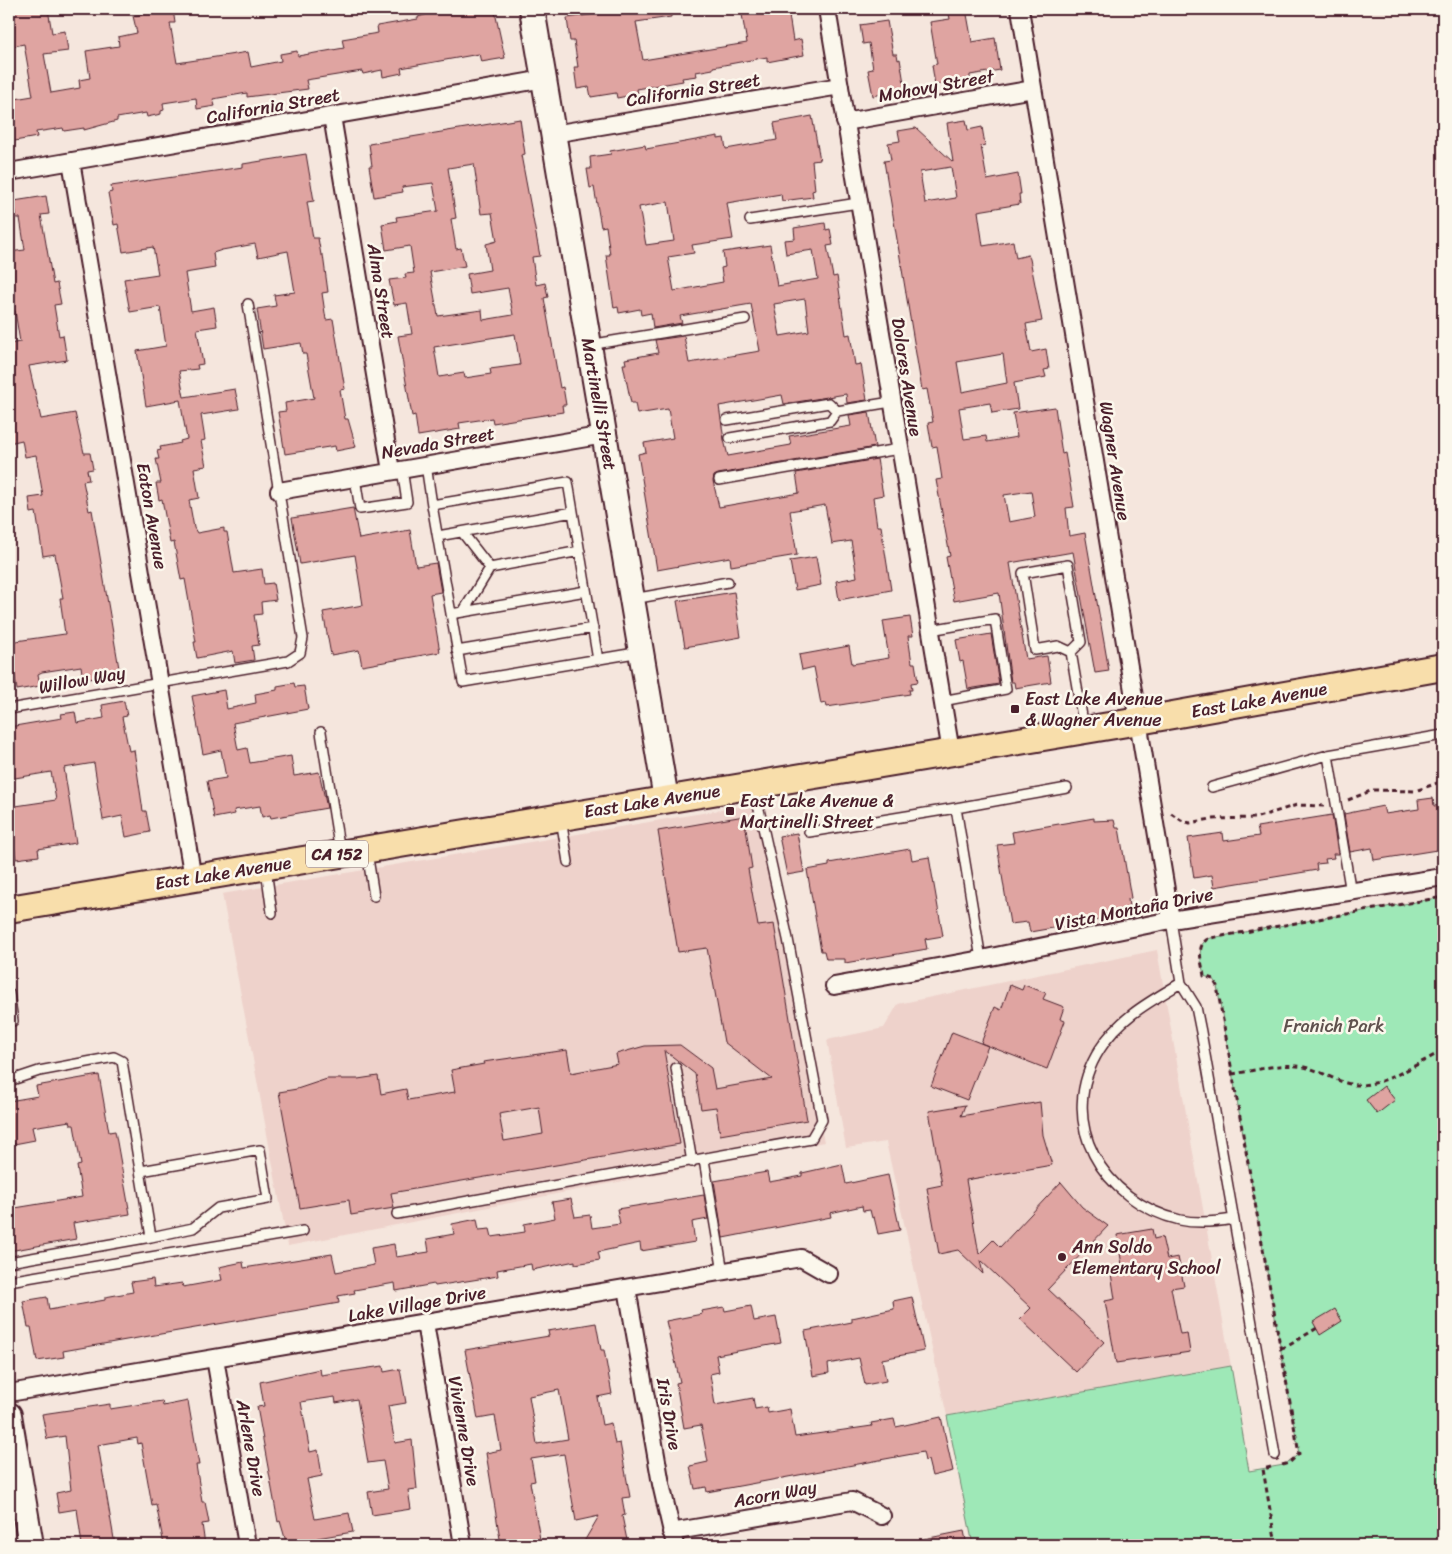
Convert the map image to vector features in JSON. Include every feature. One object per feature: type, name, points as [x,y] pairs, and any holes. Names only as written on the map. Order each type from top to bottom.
[{"type":"main road","name":"East Lake Avenue","points":[[9,909],[1139,721],[1443,667]]},
{"type":"street","name":"Martinelli Street","points":[[532,9],[666,799]]},
{"type":"street","name":"Dolores Avenue","points":[[827,9],[891,402],[951,752]]},
{"type":"street","name":"Wagner Avenue","points":[[1020,9],[1171,920]]},
{"type":"street","name":"California Street","points":[[9,172],[544,79]]},
{"type":"street","name":"California Street","points":[[553,134],[840,86]]},
{"type":"street","name":"Mohovy Street","points":[[845,122],[1033,90]]},
{"type":"street","name":"Alma Street","points":[[332,116],[396,470]]},
{"type":"street","name":"Eaton Avenue","points":[[71,161],[193,878]]},
{"type":"street","name":"Nevada Street","points":[[279,490],[604,435]]},
{"type":"street","name":"Vista Montaña Drive","points":[[834,986],[981,959],[1171,920],[1443,877]]},
{"type":"street","name":"Lake Village Drive","points":[[9,1393],[801,1258],[829,1274]]},
{"type":"street","name":"Iris Drive","points":[[627,1288],[660,1484],[673,1539]]},
{"type":"street","name":"Vivienne Drive","points":[[425,1323],[463,1545]]},
{"type":"street","name":"Arlene Drive","points":[[215,1358],[247,1545]]},
{"type":"street","points":[[9,1415],[31,1545]]},
{"type":"street","name":"Acorn Way","points":[[673,1539],[852,1501],[882,1516]]},
{"type":"lane","points":[[750,220],[858,203]]},
{"type":"lane","name":"Willow Way","points":[[9,709],[288,661],[300,653],[304,638],[248,304]]},
{"type":"lane","points":[[589,346],[745,319]]},
{"type":"lane","points":[[730,438],[830,421],[837,411],[891,402]]},
{"type":"lane","points":[[727,420],[828,403],[837,411]]},
{"type":"lane","points":[[720,480],[899,449]]},
{"type":"lane","points":[[426,465],[463,682],[641,652]]},
{"type":"lane","points":[[355,478],[360,509],[407,502],[396,470]]},
{"type":"lane","points":[[432,506],[568,482],[598,660]]},
{"type":"lane","points":[[438,536],[573,512]]},
{"type":"lane","points":[[462,532],[490,568]]},
{"type":"lane","points":[[463,612],[490,568],[580,551]]},
{"type":"lane","points":[[1068,565],[1081,642],[1071,652],[1058,646],[1035,650],[1022,573],[1068,565]]},
{"type":"lane","points":[[632,599],[728,582]]},
{"type":"lane","points":[[451,614],[586,591]]},
{"type":"lane","points":[[930,630],[995,619],[1006,690],[942,700]]},
{"type":"lane","points":[[457,651],[593,628]]},
{"type":"lane","points":[[1071,652],[1084,730]]},
{"type":"lane","points":[[321,732],[340,854]]},
{"type":"lane","points":[[1212,787],[1328,755],[1443,735]]},
{"type":"lane","points":[[1328,755],[1351,893]]},
{"type":"lane","points":[[397,1214],[808,1140],[822,1123],[788,939],[753,784]]},
{"type":"lane","points":[[809,832],[1067,788]]},
{"type":"lane","points":[[956,808],[981,959]]},
{"type":"lane","points":[[560,817],[568,862]]},
{"type":"lane","points":[[366,849],[374,896]]},
{"type":"lane","points":[[265,867],[272,912]]},
{"type":"lane","points":[[1171,920],[1182,983],[1196,1007],[1275,1455]]},
{"type":"lane","points":[[1182,983],[1137,1009],[1112,1032],[1100,1048],[1086,1079],[1083,1102],[1084,1127],[1092,1152],[1100,1168],[1118,1188],[1142,1205],[1181,1220],[1210,1222],[1233,1219]]},
{"type":"lane","points":[[9,993],[14,1021],[9,1022]]},
{"type":"lane","points":[[9,1081],[39,1071],[114,1057],[122,1061],[151,1236]]},
{"type":"lane","points":[[676,1068],[692,1162]]},
{"type":"lane","points":[[9,1262],[193,1228],[218,1208],[268,1199],[260,1150],[141,1171]]},
{"type":"lane","points":[[704,1160],[723,1272]]},
{"type":"lane","points":[[9,1281],[303,1232]]},
{"type":"path","points":[[1171,813],[1185,822],[1195,823],[1211,819],[1255,818],[1297,805],[1336,804],[1373,790],[1415,791],[1443,781]]},
{"type":"path","points":[[1276,1545],[1262,1469],[1289,1463],[1299,1454],[1217,986],[1213,979],[1204,976],[1200,948],[1205,940],[1443,897]]},
{"type":"path","points":[[1232,1074],[1297,1066],[1343,1082],[1364,1085],[1385,1079],[1443,1051]]},
{"type":"path","points":[[1280,1348],[1288,1346],[1317,1328]]},
{"type":"shaded area","points":[[756,804],[824,1142],[288,1246],[222,894]]},
{"type":"shaded area","name":"Ann Soldo Elementary School","points":[[1157,950],[1231,1366],[947,1416],[886,1142],[846,1148],[827,1040],[884,1028],[898,1004]]},
{"type":"green space","name":"Franich Park","points":[[1443,897],[1443,1545],[973,1545],[947,1416],[1231,1366],[1249,1471],[1284,1465],[1299,1454],[1217,986],[1213,979],[1204,976],[1200,954],[1202,944],[1211,938]]},
{"type":"building","points":[[9,9],[48,9],[52,33],[65,31],[68,51],[44,54],[51,93],[80,88],[79,80],[90,78],[86,51],[119,46],[118,37],[137,33],[133,16],[151,13],[151,9],[173,9],[175,23],[170,23],[177,63],[248,52],[251,67],[281,61],[280,54],[297,51],[298,56],[344,48],[342,39],[378,33],[377,26],[418,19],[418,17],[431,13],[453,9],[490,9],[490,12],[495,12],[505,58],[481,62],[479,54],[401,68],[402,73],[383,77],[382,70],[363,74],[362,71],[306,80],[308,89],[247,97],[247,93],[213,99],[215,106],[197,109],[196,98],[163,103],[164,110],[161,111],[161,114],[147,117],[146,113],[117,118],[117,121],[84,130],[84,128],[64,131],[63,128],[36,132],[37,137],[9,142],[9,100],[33,96],[24,44],[9,47]]},
{"type":"building","points":[[595,9],[671,9],[671,17],[636,22],[643,60],[747,43],[741,9],[788,9],[793,41],[801,39],[804,55],[767,62],[767,57],[713,67],[713,69],[696,72],[697,76],[682,78],[683,81],[637,89],[638,94],[617,98],[616,93],[591,97],[589,87],[577,89],[574,67],[578,67],[574,41],[570,41],[567,18],[596,14]]},
{"type":"building","points":[[948,9],[966,9],[972,42],[995,38],[1000,70],[970,75],[970,79],[935,85],[932,65],[937,64],[930,22],[950,19]]},
{"type":"building","points":[[887,21],[893,54],[897,54],[898,60],[900,59],[905,89],[873,96],[868,70],[873,69],[869,43],[863,44],[860,25]]},
{"type":"building","points":[[812,116],[820,160],[812,161],[815,190],[812,191],[813,197],[782,201],[781,194],[727,203],[733,239],[692,245],[694,253],[668,257],[674,291],[723,282],[721,268],[725,267],[723,252],[770,245],[777,286],[818,279],[813,250],[786,254],[784,240],[795,239],[794,228],[825,223],[826,230],[830,229],[833,245],[827,246],[833,277],[837,276],[846,335],[850,334],[855,365],[861,364],[867,400],[847,403],[846,394],[784,404],[782,395],[719,406],[724,440],[728,456],[791,445],[789,436],[851,426],[849,415],[869,412],[875,447],[718,474],[714,476],[713,481],[719,507],[799,493],[796,473],[877,459],[883,495],[873,497],[877,526],[881,526],[891,590],[839,600],[836,581],[857,577],[851,541],[832,544],[825,505],[790,511],[797,555],[731,566],[730,557],[657,570],[638,454],[646,452],[644,443],[673,438],[668,409],[637,414],[635,403],[631,403],[623,364],[626,364],[625,359],[658,353],[655,340],[684,336],[689,363],[760,351],[751,304],[680,316],[682,323],[653,328],[651,313],[641,315],[640,309],[619,313],[618,307],[614,308],[606,255],[610,255],[606,226],[601,227],[594,187],[590,188],[587,169],[591,169],[590,157],[611,154],[610,151],[645,145],[646,149],[718,136],[718,139],[724,138],[726,149],[777,140],[774,123]],"holes":[[[668,202],[674,241],[646,245],[639,207]],[[805,299],[809,331],[780,336],[774,304]]]},
{"type":"building","points":[[520,119],[525,154],[521,155],[540,256],[532,257],[536,285],[545,283],[548,297],[544,298],[560,388],[563,387],[566,405],[562,405],[563,412],[493,423],[492,418],[459,423],[460,429],[418,436],[415,415],[412,416],[398,336],[412,334],[407,303],[394,305],[389,280],[406,278],[405,274],[414,273],[410,246],[386,250],[382,224],[397,221],[396,217],[438,211],[433,183],[402,187],[403,192],[374,197],[369,166],[372,166],[369,144]],"holes":[[[474,164],[481,214],[492,213],[497,241],[486,244],[490,270],[467,274],[470,294],[508,288],[513,315],[483,320],[482,310],[438,316],[430,272],[465,266],[461,248],[456,249],[451,219],[456,218],[448,168]],[[515,334],[520,365],[490,369],[491,374],[465,378],[464,373],[439,377],[434,347]]]},
{"type":"building","points":[[966,120],[968,130],[982,127],[985,145],[981,146],[987,180],[1018,174],[1021,194],[1019,194],[1020,204],[978,211],[983,246],[1013,241],[1016,258],[1028,255],[1042,321],[1026,324],[1031,352],[1046,349],[1049,369],[1044,370],[1046,377],[1014,383],[1018,409],[992,413],[990,403],[959,408],[964,439],[986,436],[987,442],[1017,437],[1013,413],[1055,407],[1062,454],[1065,453],[1074,507],[1066,508],[1069,536],[1085,533],[1109,671],[1095,673],[1073,552],[1010,563],[1026,659],[1047,656],[1051,682],[1015,688],[1014,682],[1011,682],[999,593],[954,601],[946,557],[950,556],[936,480],[942,479],[937,446],[932,447],[928,423],[933,422],[927,389],[922,390],[884,161],[891,160],[888,143],[900,141],[898,131],[916,128],[953,162],[947,123]],"holes":[[[951,167],[956,198],[925,203],[920,172]],[[1003,354],[1007,383],[962,392],[957,362]],[[1031,491],[1035,517],[1009,522],[1004,495]]]},
{"type":"building","points":[[306,154],[314,201],[307,202],[313,238],[318,238],[321,255],[323,255],[328,292],[322,293],[326,320],[333,319],[345,389],[340,390],[345,419],[348,419],[356,447],[336,451],[335,446],[285,454],[278,412],[286,411],[285,403],[314,398],[306,354],[303,354],[301,343],[263,349],[257,309],[276,306],[274,295],[295,292],[288,251],[258,257],[255,244],[222,250],[213,253],[215,268],[185,273],[191,311],[214,307],[217,326],[197,329],[203,364],[197,365],[198,369],[179,371],[184,397],[235,389],[239,409],[201,415],[205,440],[201,441],[206,466],[194,468],[199,498],[189,500],[194,528],[197,533],[224,528],[224,532],[227,532],[234,573],[262,569],[264,584],[273,583],[276,600],[261,602],[262,614],[254,615],[259,645],[252,646],[254,660],[235,663],[233,651],[197,658],[185,579],[181,580],[174,542],[170,543],[162,499],[159,500],[156,483],[161,483],[156,459],[159,459],[157,451],[161,450],[160,447],[181,443],[180,441],[187,439],[180,400],[146,406],[137,351],[166,346],[160,307],[130,312],[124,279],[158,274],[153,247],[123,252],[118,224],[114,225],[108,193],[112,192],[111,186],[243,167],[243,164]]},
{"type":"building","points":[[46,196],[49,214],[41,215],[53,284],[57,283],[61,304],[54,305],[59,336],[63,335],[67,360],[29,366],[41,419],[75,413],[84,453],[90,453],[93,469],[87,470],[89,480],[83,481],[89,511],[92,510],[120,674],[83,680],[81,666],[42,672],[38,674],[40,686],[17,690],[12,658],[9,659],[9,642],[65,634],[60,598],[63,598],[55,554],[43,556],[36,512],[31,513],[29,498],[43,496],[36,455],[25,457],[22,440],[9,443],[9,382],[14,381],[9,344],[20,342],[15,311],[9,312],[9,252],[25,250],[20,218],[17,218],[14,201]]},
{"type":"building","points":[[353,508],[359,539],[410,530],[416,566],[436,563],[441,592],[430,594],[440,652],[362,666],[359,650],[331,655],[323,612],[363,605],[355,555],[300,564],[292,518]]},
{"type":"building","points":[[816,557],[821,585],[795,590],[790,561]]},
{"type":"building","points":[[734,592],[741,637],[685,647],[677,601]]},
{"type":"building","points":[[910,617],[913,636],[908,636],[912,663],[915,663],[918,682],[911,683],[912,690],[909,690],[910,694],[827,707],[826,703],[821,704],[814,667],[802,670],[799,655],[849,646],[852,664],[889,658],[883,621]]},
{"type":"building","points":[[991,634],[999,684],[968,689],[963,661],[960,662],[956,640]]},
{"type":"building","points":[[294,683],[295,687],[304,686],[308,709],[233,723],[238,750],[247,748],[250,763],[291,756],[294,776],[319,772],[327,808],[271,818],[270,815],[262,817],[260,806],[234,810],[235,814],[214,818],[207,781],[226,778],[221,750],[203,754],[192,696],[224,690],[227,709],[256,703],[255,694],[277,690],[277,686]]},
{"type":"building","points":[[124,701],[127,716],[122,717],[129,751],[134,750],[143,811],[146,811],[150,832],[126,837],[122,816],[103,820],[94,763],[64,768],[76,843],[38,849],[39,856],[16,859],[9,807],[56,800],[51,772],[9,779],[9,727],[62,718],[61,714],[75,712],[77,723],[104,718],[102,705]]},
{"type":"building","points":[[1433,798],[1434,806],[1443,805],[1443,849],[1374,860],[1372,848],[1350,852],[1344,814],[1383,806],[1385,814],[1419,809],[1418,800]]},
{"type":"building","points":[[1332,815],[1338,854],[1333,854],[1334,858],[1325,859],[1326,863],[1316,864],[1317,870],[1214,887],[1212,875],[1194,878],[1188,838],[1223,833],[1224,841],[1259,836],[1257,827]]},
{"type":"building","points":[[744,816],[752,868],[748,869],[758,926],[774,924],[807,1120],[720,1135],[716,1107],[701,1109],[695,1074],[664,1050],[680,1144],[391,1193],[394,1208],[351,1215],[349,1200],[300,1208],[279,1092],[297,1089],[327,1079],[358,1079],[378,1076],[381,1094],[406,1089],[408,1100],[455,1092],[451,1070],[484,1064],[483,1062],[567,1050],[571,1073],[618,1064],[616,1054],[645,1046],[680,1045],[711,1068],[715,1089],[772,1079],[724,1042],[707,948],[678,952],[658,831]],"holes":[[[539,1107],[543,1134],[504,1141],[499,1114]]]},
{"type":"building","points":[[1094,818],[1094,821],[1114,820],[1116,828],[1119,828],[1131,898],[1128,899],[1129,907],[1111,914],[1111,918],[1030,932],[1028,922],[1010,924],[997,845],[1014,843],[1012,832]]},
{"type":"building","points":[[797,833],[804,872],[787,875],[779,836]]},
{"type":"building","points":[[910,849],[912,860],[929,857],[943,936],[925,939],[927,949],[845,963],[845,959],[826,959],[824,951],[821,951],[807,870],[829,866],[829,863]]},
{"type":"building","points":[[1010,985],[1022,990],[1024,985],[1046,993],[1043,999],[1064,1007],[1060,1019],[1065,1021],[1047,1069],[981,1043],[995,1007],[1001,1010]]},
{"type":"building","points":[[952,1032],[988,1046],[967,1100],[931,1086]]},
{"type":"building","points":[[99,1075],[109,1132],[115,1131],[130,1214],[73,1223],[76,1239],[9,1251],[9,1209],[82,1197],[77,1166],[81,1165],[74,1125],[71,1125],[70,1121],[32,1127],[35,1140],[9,1145],[9,1101],[38,1096],[36,1086]]},
{"type":"building","points":[[1384,1086],[1395,1100],[1377,1114],[1366,1100]]},
{"type":"building","points":[[1040,1102],[1043,1135],[1052,1165],[966,1180],[979,1254],[993,1240],[1000,1247],[1061,1182],[1082,1207],[1108,1226],[1048,1289],[1104,1342],[1076,1372],[1020,1319],[1031,1308],[980,1260],[983,1274],[958,1250],[939,1254],[927,1188],[942,1185],[929,1111],[965,1105],[961,1116]]},
{"type":"building","points":[[842,1164],[846,1184],[888,1175],[900,1230],[878,1234],[874,1217],[872,1218],[870,1210],[863,1211],[862,1206],[830,1213],[831,1217],[723,1238],[714,1181],[767,1172],[769,1182],[802,1176],[802,1173]]},
{"type":"building","points":[[704,1195],[708,1219],[692,1222],[695,1242],[641,1251],[640,1243],[598,1252],[600,1260],[575,1264],[575,1261],[532,1270],[531,1264],[497,1270],[498,1276],[435,1286],[434,1284],[396,1291],[395,1283],[354,1290],[355,1293],[338,1296],[339,1303],[63,1351],[64,1357],[37,1361],[31,1327],[28,1327],[23,1301],[47,1297],[49,1310],[105,1300],[105,1297],[133,1292],[131,1282],[153,1279],[154,1287],[182,1283],[183,1287],[222,1280],[219,1267],[243,1262],[244,1268],[332,1254],[336,1272],[374,1265],[371,1248],[394,1244],[396,1257],[429,1252],[427,1239],[454,1234],[452,1224],[477,1219],[479,1230],[490,1229],[492,1237],[525,1232],[524,1224],[555,1218],[552,1202],[571,1199],[575,1217],[590,1215],[592,1228],[620,1224],[617,1209]]},
{"type":"building","points":[[1152,1229],[1154,1239],[1162,1237],[1167,1259],[1178,1257],[1184,1286],[1171,1288],[1180,1334],[1187,1333],[1190,1352],[1116,1363],[1105,1301],[1115,1299],[1110,1267],[1122,1265],[1117,1235]]},
{"type":"building","points":[[912,1297],[924,1351],[882,1359],[886,1381],[865,1385],[859,1358],[828,1364],[829,1373],[813,1376],[805,1331],[852,1322],[852,1318],[894,1309],[893,1301]]},
{"type":"building","points":[[751,1306],[754,1321],[776,1317],[781,1343],[716,1355],[719,1372],[710,1374],[715,1405],[753,1398],[755,1409],[767,1407],[768,1413],[790,1409],[795,1437],[872,1426],[871,1423],[894,1419],[896,1427],[941,1417],[953,1471],[932,1476],[928,1460],[925,1461],[923,1452],[707,1492],[706,1487],[695,1489],[690,1466],[708,1462],[701,1425],[684,1428],[676,1383],[680,1382],[666,1321],[702,1314],[701,1311],[724,1307],[725,1311]]},
{"type":"building","points":[[1335,1309],[1342,1321],[1320,1335],[1313,1322]]},
{"type":"building","points":[[596,1323],[601,1350],[604,1350],[612,1394],[597,1397],[602,1425],[611,1423],[615,1444],[620,1443],[630,1497],[622,1498],[625,1515],[622,1516],[628,1545],[582,1545],[599,1516],[576,1521],[564,1454],[531,1459],[535,1481],[530,1482],[541,1545],[501,1545],[486,1453],[501,1450],[495,1416],[478,1419],[465,1350],[549,1336],[548,1331]],"holes":[[[559,1390],[568,1439],[537,1444],[529,1396]]]},
{"type":"building","points":[[383,1366],[384,1372],[400,1369],[406,1403],[388,1406],[395,1443],[412,1440],[417,1489],[408,1490],[411,1509],[372,1515],[368,1492],[388,1489],[383,1461],[368,1463],[357,1399],[336,1403],[335,1397],[301,1402],[310,1452],[318,1450],[322,1476],[307,1479],[315,1519],[349,1513],[353,1532],[317,1538],[318,1545],[287,1545],[280,1521],[278,1522],[257,1407],[264,1406],[260,1382],[320,1369],[321,1375]]},
{"type":"building","points":[[162,1401],[163,1406],[188,1401],[199,1465],[196,1465],[202,1502],[205,1502],[209,1523],[202,1524],[205,1545],[164,1545],[156,1504],[152,1505],[141,1443],[138,1444],[137,1438],[98,1445],[115,1545],[82,1545],[77,1509],[59,1512],[56,1493],[71,1490],[65,1436],[47,1439],[42,1414],[110,1404],[110,1409]]},
{"type":"building","points":[[964,1531],[967,1545],[925,1545],[924,1539]]},
{"type":"place","name":"East Lake Avenue & Wagner Avenue","points":[[1015,709]]},
{"type":"place","name":"East Lake Avenue & Martinelli Street","points":[[730,811]]},
{"type":"place","name":"Ann Soldo Elementary School","points":[[1062,1257]]}]
